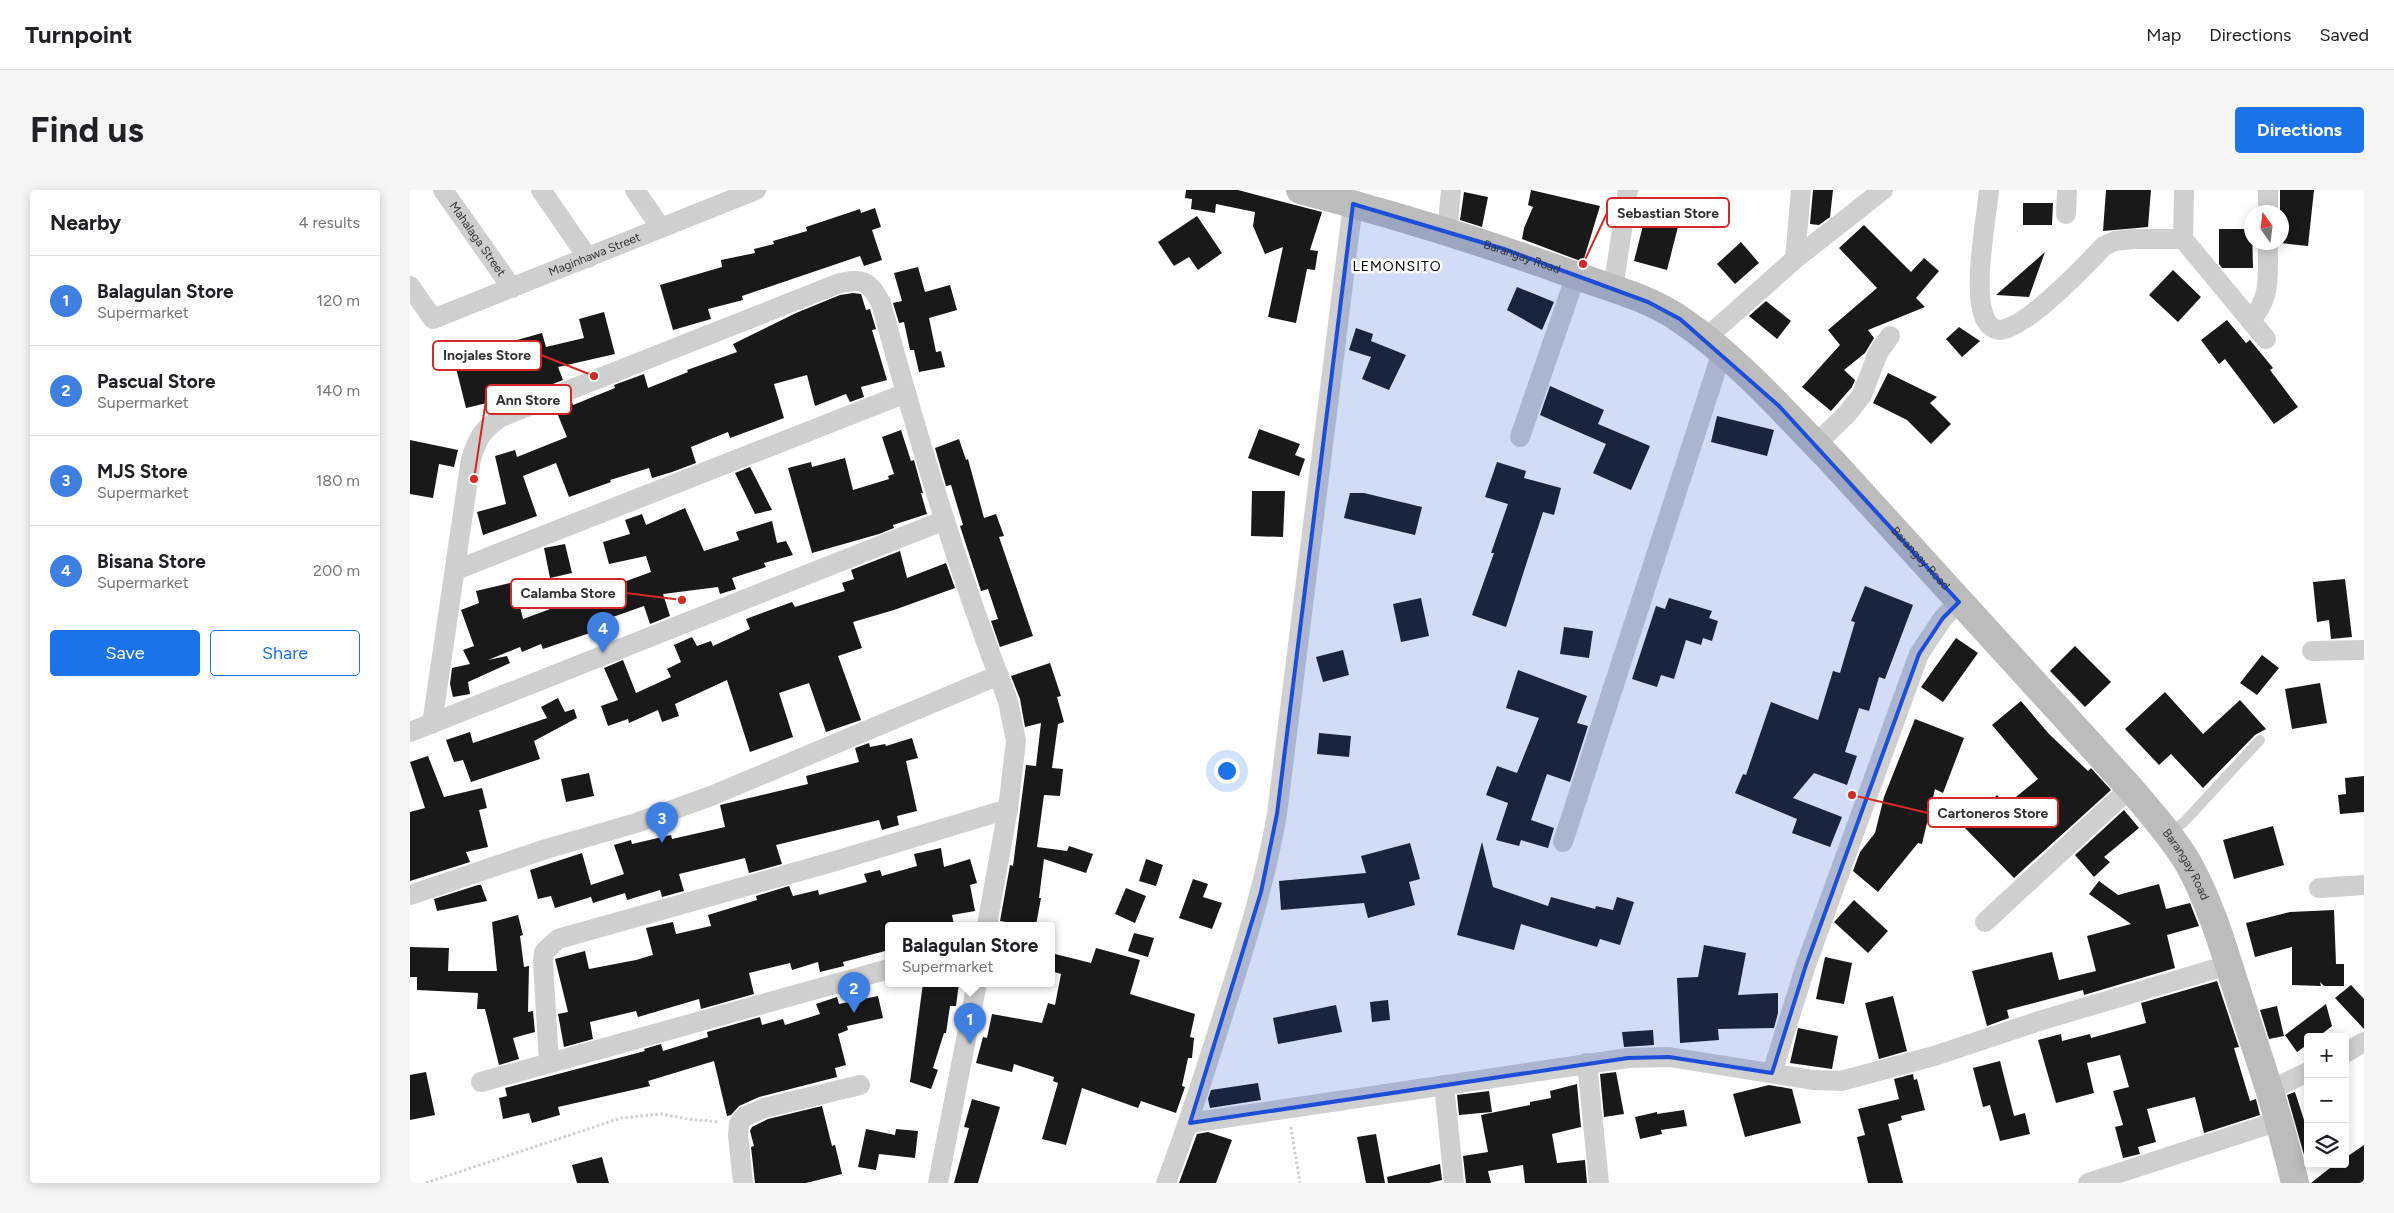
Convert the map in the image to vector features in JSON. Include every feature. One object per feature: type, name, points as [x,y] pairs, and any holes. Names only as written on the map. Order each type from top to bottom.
[{"type":"street","name":"Mahalaga Street","points":[[443,190],[512,288]]},
{"type":"street","points":[[540,190],[588,258]]},
{"type":"street","points":[[635,190],[661,228]]},
{"type":"street","name":"Barangay Road","points":[[1300,190],[1504,249],[1648,302],[1672,314],[1714,345],[1816,444],[2130,788],[2188,863],[2207,904],[2228,964],[2270,1090],[2295,1183]]},
{"type":"street","points":[[1447,234],[1451,190]]},
{"type":"street","points":[[1613,288],[1628,190]]},
{"type":"street","points":[[1795,259],[1800,190]]},
{"type":"street","points":[[1563,842],[1714,345],[1795,259],[1883,190]]},
{"type":"street","points":[[1989,190],[1980,280],[1980,303],[1990,327],[1999,330],[2012,326],[2032,314],[2104,246],[2115,241],[2183,239]]},
{"type":"street","points":[[2066,214],[2067,190]]},
{"type":"street","points":[[2184,190],[2183,239],[2266,339]]},
{"type":"street","points":[[2268,190],[2268,205]]},
{"type":"street","name":"Maginhawa Street","points":[[410,286],[433,320],[661,228],[743,192]]},
{"type":"street","points":[[1166,1183],[1190,1123],[1261,892],[1278,814],[1353,204]]},
{"type":"street","points":[[2250,320],[2263,305],[2267,295],[2268,250]]},
{"type":"street","points":[[1520,437],[1576,275]]},
{"type":"street","points":[[432,724],[471,459],[477,440],[485,428],[501,417],[828,288],[855,279],[866,282],[874,290],[881,303],[945,520],[1008,701],[1016,741],[1008,809],[988,922]]},
{"type":"street","points":[[1816,444],[1847,414],[1862,395],[1878,352],[1890,336]]},
{"type":"street","points":[[456,570],[906,393]]},
{"type":"street","points":[[410,732],[945,520]]},
{"type":"street","points":[[1772,1073],[1806,965],[1919,654],[1943,618],[1959,602]]},
{"type":"street","points":[[2312,651],[2364,650]]},
{"type":"street","points":[[410,895],[546,849],[636,823],[711,796],[999,675]]},
{"type":"street","points":[[1985,922],[2130,788]]},
{"type":"street","points":[[549,1063],[542,962],[544,952],[558,939],[832,862],[1008,809]]},
{"type":"street","points":[[2319,888],[2364,885]]},
{"type":"street","points":[[1190,1123],[1587,1063],[1669,1057],[1813,1080],[1841,1081],[2228,964]]},
{"type":"street","points":[[481,1082],[885,970]]},
{"type":"street","points":[[938,1183],[976,987]]},
{"type":"street","points":[[2349,1051],[2364,1042]]},
{"type":"street","points":[[1587,1063],[1599,1183]]},
{"type":"street","points":[[2270,1090],[2304,1074]]},
{"type":"street","points":[[743,1183],[738,1135],[739,1124],[752,1112],[860,1085]]},
{"type":"street","points":[[1444,1085],[1454,1183]]},
{"type":"street","points":[[2088,1183],[2278,1121]]},
{"type":"lane","points":[[2168,835],[2185,820],[2260,740]]},
{"type":"path","points":[[1288,1109],[1300,1183]]},
{"type":"path","points":[[426,1183],[621,1118],[661,1114],[688,1119],[739,1124]]},
{"type":"highlighted area","points":[[1353,204],[1504,249],[1648,302],[1680,319],[1779,406],[1959,602],[1943,618],[1919,654],[1806,965],[1772,1073],[1669,1057],[1628,1058],[1190,1123],[1261,892],[1277,814]]},
{"type":"building","points":[[1186,190],[1238,190],[1322,212],[1310,250],[1318,251],[1315,270],[1307,269],[1296,323],[1268,317],[1283,247],[1265,254],[1253,226],[1255,212],[1216,204],[1215,213],[1191,209],[1192,199],[1185,198]]},
{"type":"building","points":[[1531,190],[1600,206],[1583,262],[1522,239],[1524,228],[1533,207],[1528,205]]},
{"type":"building","points":[[1813,190],[1833,190],[1830,217],[1819,225],[1810,224]]},
{"type":"building","points":[[2106,190],[2151,190],[2148,227],[2103,231]]},
{"type":"building","points":[[2280,190],[2314,190],[2308,246],[2289,244],[2289,205],[2280,205]]},
{"type":"building","points":[[1464,192],[1488,197],[1482,227],[1460,220]]},
{"type":"building","points":[[1650,198],[1683,207],[1667,270],[1634,261]]},
{"type":"building","points":[[2023,203],[2053,203],[2052,225],[2023,225]]},
{"type":"building","points":[[875,208],[881,227],[872,230],[882,260],[864,266],[860,256],[742,296],[743,300],[708,309],[711,319],[673,330],[660,285],[722,267],[721,260],[755,253],[754,249],[774,244],[773,241],[807,231],[806,227],[860,209],[861,213]]},
{"type":"building","points":[[1197,216],[1222,253],[1198,270],[1189,257],[1174,266],[1158,242]]},
{"type":"building","points":[[1864,225],[1911,272],[1924,258],[1939,271],[1916,298],[1925,307],[1868,330],[1874,338],[1865,353],[1844,370],[1855,380],[1852,387],[1831,411],[1802,387],[1840,345],[1828,330],[1877,288],[1839,248]]},
{"type":"building","points":[[2219,229],[2244,229],[2244,250],[2253,250],[2253,268],[2222,268],[2219,264]]},
{"type":"building","points":[[1741,242],[1759,263],[1735,284],[1717,264]]},
{"type":"building","points":[[2045,252],[2029,297],[1996,295]]},
{"type":"building","points":[[918,267],[925,292],[950,285],[957,310],[929,318],[936,352],[941,351],[945,367],[919,372],[914,350],[910,350],[904,322],[899,323],[893,303],[902,301],[894,273]]},
{"type":"building","points":[[2173,270],[2201,297],[2178,322],[2149,295]]},
{"type":"building","points":[[1517,287],[1554,302],[1542,330],[1507,310]]},
{"type":"building","points":[[861,294],[866,310],[870,309],[876,329],[872,330],[887,380],[861,387],[864,397],[850,402],[846,394],[815,406],[807,375],[774,384],[784,418],[730,438],[728,432],[691,447],[696,463],[672,472],[652,478],[649,468],[610,480],[611,482],[569,497],[556,463],[523,476],[537,516],[483,535],[477,512],[506,504],[495,456],[515,450],[517,457],[567,437],[555,408],[572,402],[573,405],[615,388],[614,385],[644,374],[648,388],[688,372],[687,370],[737,352],[733,344],[796,313],[840,295]]},
{"type":"building","points":[[1766,301],[1791,321],[1777,339],[1749,316]]},
{"type":"building","points":[[604,312],[615,354],[558,367],[563,380],[513,400],[512,397],[466,408],[455,364],[494,355],[493,349],[518,343],[517,340],[542,333],[546,347],[584,338],[579,319]]},
{"type":"building","points":[[2227,320],[2246,343],[2250,340],[2273,368],[2270,370],[2298,407],[2274,424],[2225,359],[2219,364],[2201,340]]},
{"type":"building","points":[[1959,327],[1980,341],[1962,357],[1946,339]]},
{"type":"building","points":[[1356,328],[1373,334],[1371,341],[1406,355],[1389,390],[1362,379],[1371,357],[1349,350]]},
{"type":"building","points":[[1888,373],[1937,397],[1930,403],[1951,424],[1931,444],[1907,420],[1873,403]]},
{"type":"building","points":[[1550,386],[1604,410],[1598,424],[1650,446],[1631,490],[1593,473],[1606,444],[1540,415]]},
{"type":"building","points":[[1717,416],[1774,430],[1767,456],[1711,442]]},
{"type":"building","points":[[1259,429],[1300,444],[1295,455],[1305,459],[1299,476],[1248,458]]},
{"type":"building","points":[[901,430],[911,461],[914,460],[927,514],[893,525],[894,528],[879,534],[812,553],[788,468],[811,462],[812,467],[845,458],[853,490],[889,479],[888,476],[894,474],[882,437]]},
{"type":"building","points":[[959,439],[966,460],[968,459],[984,518],[996,514],[1004,536],[999,537],[1033,636],[1000,647],[991,621],[998,619],[988,589],[981,591],[960,526],[963,525],[951,485],[946,486],[935,448]]},
{"type":"building","points":[[410,440],[458,450],[454,467],[439,464],[433,498],[410,494]]},
{"type":"building","points":[[1497,462],[1526,471],[1524,478],[1561,488],[1554,515],[1543,512],[1506,627],[1472,615],[1494,553],[1491,553],[1508,504],[1485,497]]},
{"type":"building","points":[[750,467],[772,510],[755,514],[735,473]]},
{"type":"building","points":[[1252,491],[1285,491],[1283,537],[1251,536]]},
{"type":"building","points":[[1350,493],[1364,493],[1422,507],[1415,535],[1344,518]]},
{"type":"building","points":[[685,508],[704,551],[739,540],[736,532],[772,521],[777,543],[786,541],[793,555],[764,563],[766,567],[732,578],[736,589],[720,594],[718,587],[663,594],[670,616],[650,624],[644,606],[610,618],[613,625],[543,649],[541,644],[522,652],[520,647],[488,660],[507,656],[510,663],[468,682],[470,694],[453,697],[450,684],[452,668],[470,664],[463,650],[474,646],[461,610],[479,603],[476,591],[514,582],[523,619],[651,572],[646,556],[609,564],[603,542],[630,534],[625,520],[642,514],[646,525]]},
{"type":"building","points":[[565,544],[572,573],[550,578],[544,548]]},
{"type":"building","points":[[900,551],[907,578],[946,563],[955,588],[894,610],[853,622],[862,648],[838,656],[861,720],[826,732],[809,683],[779,693],[793,737],[750,752],[727,680],[675,704],[679,716],[662,722],[658,710],[629,723],[628,719],[608,726],[601,706],[618,700],[604,668],[623,660],[636,693],[671,677],[667,669],[681,662],[674,645],[692,637],[697,646],[711,641],[713,646],[750,629],[746,619],[792,602],[795,607],[845,591],[842,583],[854,579],[851,570]]},
{"type":"building","points":[[2345,579],[2352,637],[2331,639],[2329,620],[2317,622],[2313,582]]},
{"type":"building","points":[[1865,586],[1913,605],[1885,679],[1879,677],[1869,711],[1859,708],[1845,752],[1857,756],[1847,785],[1814,773],[1793,798],[1842,817],[1830,847],[1792,833],[1797,819],[1735,793],[1743,774],[1746,775],[1771,702],[1818,720],[1833,671],[1840,673],[1855,622],[1851,621]]},
{"type":"building","points":[[1421,598],[1429,636],[1401,642],[1393,604]]},
{"type":"building","points":[[1669,598],[1712,611],[1709,618],[1718,621],[1712,641],[1703,638],[1701,645],[1686,640],[1674,679],[1661,675],[1657,687],[1632,679],[1656,606],[1665,609]]},
{"type":"building","points":[[1564,627],[1593,631],[1589,658],[1560,654]]},
{"type":"building","points":[[1956,638],[1978,653],[1943,702],[1921,687]]},
{"type":"building","points":[[2075,646],[2111,682],[2085,707],[2050,671]]},
{"type":"building","points":[[1343,650],[1349,675],[1323,682],[1316,657]]},
{"type":"building","points":[[2262,655],[2279,668],[2257,695],[2240,683]]},
{"type":"building","points":[[1050,663],[1061,696],[1057,697],[1064,722],[1058,724],[1052,768],[1063,769],[1060,796],[1044,795],[1037,847],[1067,851],[1069,846],[1093,854],[1086,873],[1044,859],[1039,898],[1041,898],[1037,922],[1000,921],[1010,865],[1013,866],[1026,765],[1036,766],[1041,723],[1025,727],[1020,699],[1011,676]]},
{"type":"building","points":[[1518,670],[1587,696],[1577,723],[1588,726],[1570,782],[1547,774],[1531,820],[1554,828],[1548,848],[1521,840],[1519,846],[1496,840],[1508,803],[1486,795],[1497,766],[1517,773],[1539,718],[1506,708]]},
{"type":"building","points":[[2320,683],[2327,723],[2292,729],[2285,689]]},
{"type":"building","points":[[2165,692],[2203,734],[2240,700],[2266,729],[2255,735],[2203,788],[2171,754],[2159,765],[2125,729]]},
{"type":"building","points":[[558,698],[565,712],[574,709],[577,718],[534,741],[540,759],[471,782],[463,760],[454,762],[446,740],[470,732],[473,743],[547,718],[541,707]]},
{"type":"building","points":[[2021,701],[2049,734],[2088,771],[2091,768],[2111,790],[2014,878],[1964,827],[1997,795],[2006,805],[2038,779],[1992,725]]},
{"type":"building","points":[[1915,719],[1964,738],[1943,793],[1935,789],[1922,844],[1918,843],[1878,892],[1853,871],[1860,852],[1875,833],[1884,797]]},
{"type":"building","points":[[1319,733],[1351,736],[1349,757],[1317,754]]},
{"type":"building","points":[[912,738],[918,758],[906,761],[917,811],[897,816],[899,825],[882,830],[879,820],[776,845],[782,864],[749,873],[745,858],[679,874],[684,891],[662,897],[660,890],[627,900],[625,893],[593,903],[591,897],[555,908],[551,896],[538,899],[530,870],[582,853],[591,885],[624,874],[614,845],[631,840],[632,844],[671,835],[672,839],[725,827],[720,805],[808,784],[806,776],[859,762],[855,748],[869,743],[870,747],[885,744],[886,746]]},
{"type":"building","points":[[428,756],[444,797],[482,788],[487,808],[479,810],[488,847],[466,852],[470,862],[410,881],[410,812],[425,808],[410,762]]},
{"type":"building","points":[[589,773],[594,796],[566,802],[561,779]]},
{"type":"building","points":[[2364,776],[2364,812],[2340,814],[2338,795],[2346,794],[2345,778]]},
{"type":"building","points":[[2124,810],[2139,828],[2104,857],[2110,862],[2094,877],[2075,855]]},
{"type":"building","points":[[2273,826],[2284,865],[2234,879],[2223,840]]},
{"type":"building","points":[[1482,842],[1493,887],[1548,906],[1551,897],[1595,909],[1596,906],[1613,910],[1617,897],[1634,902],[1620,945],[1600,939],[1597,947],[1521,924],[1514,950],[1457,935]]},
{"type":"building","points":[[1410,843],[1420,879],[1409,882],[1415,905],[1368,918],[1364,903],[1281,910],[1279,881],[1366,873],[1361,856]]},
{"type":"building","points":[[941,848],[944,867],[970,859],[977,883],[970,885],[975,911],[952,915],[953,922],[885,922],[885,951],[843,962],[844,966],[820,972],[818,962],[792,970],[790,963],[749,973],[754,994],[701,1009],[699,999],[638,1017],[636,1011],[590,1022],[593,1039],[564,1047],[558,1014],[568,1012],[555,959],[585,951],[589,969],[636,960],[653,955],[646,928],[673,922],[676,934],[711,926],[708,915],[757,900],[756,896],[789,886],[793,896],[818,890],[819,895],[867,882],[864,874],[880,870],[882,876],[917,866],[914,854]]},
{"type":"building","points":[[1146,859],[1163,865],[1156,886],[1139,881]]},
{"type":"building","points":[[1193,879],[1208,884],[1203,897],[1222,903],[1212,929],[1179,918]]},
{"type":"building","points":[[2099,881],[2118,895],[2159,884],[2166,909],[2190,903],[2199,926],[2167,935],[2175,968],[2084,995],[2083,990],[2007,1010],[2009,1018],[1987,1026],[1972,971],[2052,952],[2059,980],[2096,971],[2087,936],[2131,924],[2089,894]]},
{"type":"building","points":[[481,885],[487,901],[437,911],[434,899]]},
{"type":"building","points":[[1126,888],[1146,896],[1135,923],[1115,914]]},
{"type":"building","points":[[1854,900],[1888,931],[1868,953],[1834,922]]},
{"type":"building","points":[[2334,910],[2336,964],[2344,964],[2344,986],[2324,986],[2320,982],[2321,986],[2292,985],[2292,947],[2255,957],[2246,923],[2290,912]]},
{"type":"building","points":[[518,915],[523,935],[520,936],[524,967],[529,966],[528,1012],[533,1011],[535,1032],[513,1038],[519,1059],[499,1065],[485,1009],[477,1009],[478,993],[417,990],[417,977],[410,977],[410,947],[449,948],[448,971],[497,971],[492,922]]},
{"type":"building","points":[[1134,933],[1154,938],[1148,957],[1128,951]]},
{"type":"building","points":[[1704,945],[1746,953],[1738,995],[1778,993],[1778,1013],[1774,1028],[1718,1029],[1719,1040],[1680,1043],[1677,978],[1698,977]]},
{"type":"building","points":[[1096,948],[1140,960],[1130,994],[1195,1014],[1190,1037],[1194,1038],[1192,1058],[1188,1058],[1182,1086],[1185,1087],[1176,1113],[1141,1101],[1138,1108],[1082,1088],[1066,1145],[1042,1139],[1058,1083],[1053,1081],[1054,1077],[1014,1064],[1012,1072],[976,1063],[983,1037],[987,1038],[992,1014],[1042,1023],[1048,1003],[1055,1005],[1061,974],[1055,972],[1055,954],[1091,963]]},
{"type":"building","points":[[1825,957],[1852,963],[1844,1004],[1816,999]]},
{"type":"building","points":[[2217,981],[2239,1047],[2234,1048],[2250,1101],[2256,1099],[2260,1115],[2204,1133],[2195,1097],[2147,1109],[2156,1142],[2138,1147],[2140,1154],[2123,1158],[2115,1127],[2123,1125],[2113,1091],[2129,1087],[2120,1055],[2087,1063],[2094,1093],[2056,1103],[2038,1040],[2061,1034],[2062,1041],[2090,1034],[2091,1038],[2146,1023],[2141,1003]]},
{"type":"building","points":[[2351,985],[2364,999],[2364,1029],[2335,998]]},
{"type":"building","points":[[922,987],[958,987],[956,1006],[950,1006],[946,1033],[944,1033],[933,1068],[938,1070],[931,1089],[910,1082]]},
{"type":"building","points":[[878,996],[883,1018],[847,1026],[848,1030],[838,1034],[846,1065],[835,1068],[837,1077],[759,1097],[739,1106],[731,1115],[727,1116],[714,1061],[648,1081],[650,1086],[558,1107],[560,1115],[532,1123],[529,1113],[503,1119],[499,1098],[507,1096],[505,1088],[645,1051],[644,1049],[661,1044],[663,1051],[708,1037],[707,1032],[760,1017],[762,1025],[783,1019],[785,1025],[820,1014],[816,1004],[837,997],[839,1004]]},
{"type":"building","points":[[1893,996],[1907,1051],[1879,1059],[1865,1003]]},
{"type":"building","points":[[1388,1000],[1390,1020],[1372,1022],[1370,1002]]},
{"type":"building","points":[[2326,1004],[2332,1026],[2323,1033],[2304,1033],[2304,1047],[2297,1052],[2285,1035]]},
{"type":"building","points":[[1336,1005],[1342,1032],[1278,1044],[1273,1018]]},
{"type":"building","points":[[2277,1006],[2284,1036],[2269,1039],[2260,1010]]},
{"type":"building","points":[[1798,1028],[1838,1036],[1832,1069],[1790,1063]]},
{"type":"building","points":[[1653,1030],[1654,1045],[1624,1047],[1622,1032]]},
{"type":"building","points":[[2000,1061],[2014,1116],[2025,1113],[2030,1134],[2000,1141],[1990,1105],[1983,1107],[1973,1068]]},
{"type":"building","points":[[426,1072],[435,1115],[410,1120],[410,1075]]},
{"type":"building","points":[[1616,1072],[1624,1114],[1604,1117],[1600,1074]]},
{"type":"building","points":[[1913,1074],[1914,1080],[1917,1079],[1925,1110],[1901,1116],[1902,1120],[1888,1124],[1903,1183],[1868,1183],[1857,1137],[1865,1135],[1858,1109],[1899,1099],[1894,1079]]},
{"type":"building","points":[[1258,1083],[1261,1100],[1210,1108],[1208,1099],[1211,1090]]},
{"type":"building","points":[[1577,1084],[1581,1127],[1552,1134],[1557,1163],[1585,1160],[1587,1183],[1525,1183],[1523,1165],[1488,1171],[1491,1183],[1466,1183],[1463,1156],[1488,1152],[1481,1115],[1530,1105],[1530,1102],[1551,1098],[1550,1091]]},
{"type":"building","points":[[1769,1085],[1792,1089],[1801,1123],[1745,1137],[1733,1094]]},
{"type":"building","points":[[1489,1091],[1492,1112],[1459,1115],[1457,1095]]},
{"type":"building","points":[[2295,1092],[2304,1120],[2304,1155],[2287,1095]]},
{"type":"building","points":[[972,1099],[1000,1107],[978,1183],[954,1183],[969,1128],[964,1127]]},
{"type":"building","points":[[822,1106],[832,1146],[835,1145],[842,1174],[806,1183],[755,1183],[751,1147],[754,1146],[750,1131],[752,1127],[768,1119]]},
{"type":"building","points":[[1684,1110],[1687,1126],[1661,1130],[1662,1134],[1640,1139],[1635,1117],[1657,1112],[1657,1114]]},
{"type":"building","points":[[866,1129],[895,1135],[896,1129],[918,1131],[915,1158],[879,1154],[876,1170],[858,1167]]},
{"type":"building","points":[[1208,1132],[1232,1140],[1216,1183],[1179,1183],[1197,1134]]},
{"type":"building","points":[[1376,1134],[1385,1183],[1366,1183],[1357,1137]]},
{"type":"building","points":[[2364,1145],[2364,1183],[2311,1183],[2330,1168],[2349,1168],[2349,1155]]},
{"type":"building","points":[[602,1157],[609,1183],[577,1183],[572,1165]]},
{"type":"building","points":[[1440,1164],[1442,1180],[1429,1183],[1388,1183],[1387,1177]]},
{"type":"place","name":"Sebastian Store","points":[[1583,264]]},
{"type":"place","name":"Inojales Store","points":[[594,376]]},
{"type":"place","name":"Ann Store","points":[[474,479]]},
{"type":"place","name":"Calamba Store","points":[[682,600]]},
{"type":"place","name":"Bisana Store","points":[[603,653]]},
{"type":"place","name":"Cartoneros Store","points":[[1852,795]]},
{"type":"place","name":"MJS Store","points":[[662,843]]},
{"type":"place","name":"Pascual Store","points":[[854,1013]]},
{"type":"place","name":"Balagulan Store","points":[[970,1044]]},
{"type":"district","name":"LEMONSITO","points":[[1397,266]]}]
